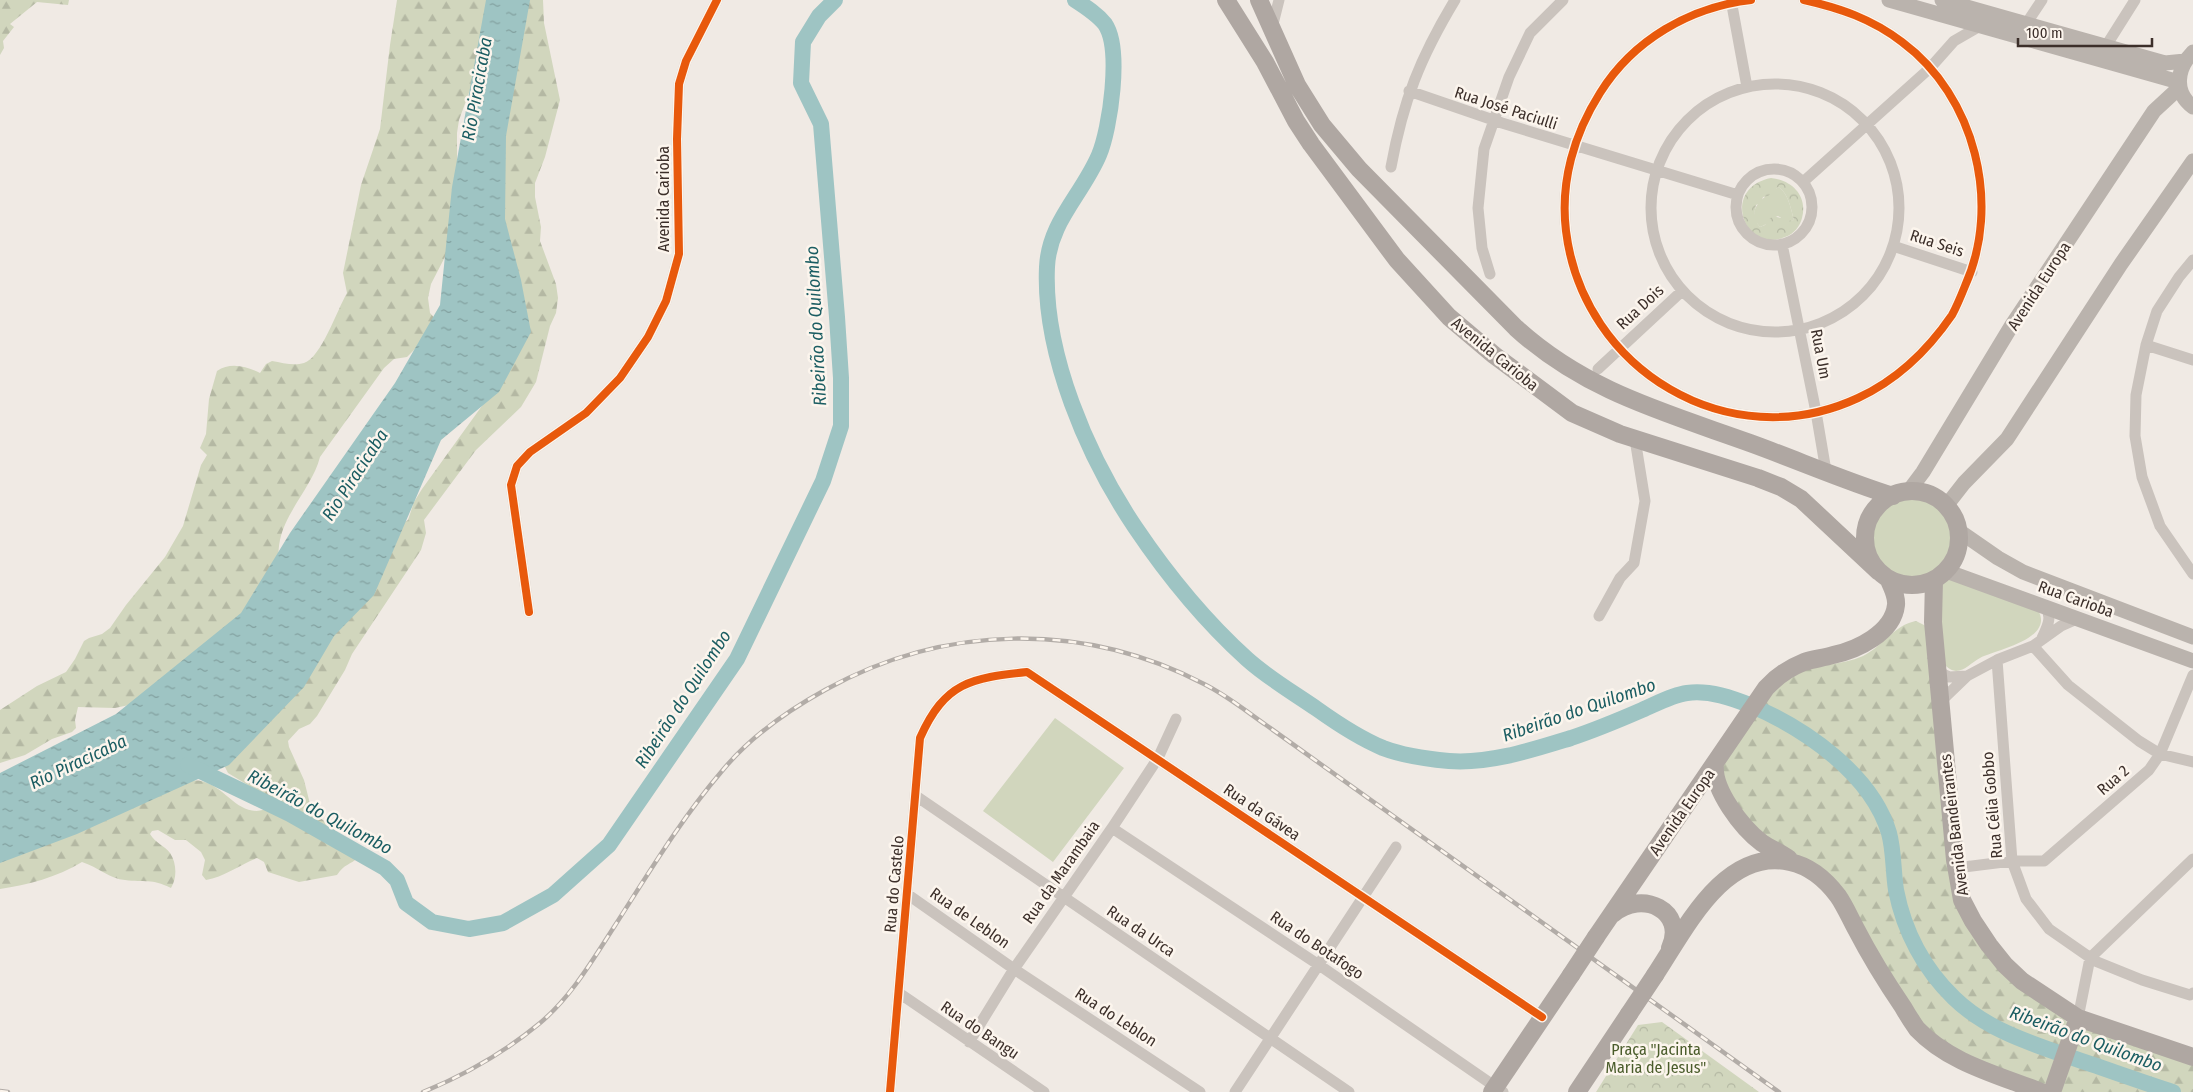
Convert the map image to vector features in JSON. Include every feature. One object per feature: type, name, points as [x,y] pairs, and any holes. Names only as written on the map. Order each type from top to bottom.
[{"type":"main road","name":"Avenida Carioba","points":[[1226,0],[1265,62],[1296,121],[1311,144],[1397,260],[1449,317],[1494,355],[1580,417],[1635,439],[1781,487],[1801,499],[1884,576]]},
{"type":"main road","name":"Avenida Carioba","points":[[1259,0],[1297,85],[1311,110],[1334,140],[1366,176],[1540,350],[1566,368],[1613,392],[1826,471],[1900,494]]},
{"type":"main road","points":[[1889,0],[1980,26],[2024,30],[2106,46],[2165,63],[2189,57]]},
{"type":"main road","points":[[1942,0],[2180,85]]},
{"type":"main road","points":[[2189,57],[2180,71],[2180,85],[2184,97],[2193,107]]},
{"type":"main road","name":"Avenida Europa","points":[[1900,494],[1923,472],[2012,326],[2154,111],[2180,85]]},
{"type":"main road","points":[[1946,506],[1964,483],[2007,439],[2121,264],[2193,161]]},
{"type":"main road","points":[[1922,492],[1935,497],[1946,506],[1954,518],[1959,531],[1959,545],[1954,559],[1940,575],[1923,584],[1912,585],[1884,576],[1870,559],[1866,545],[1866,530],[1871,516],[1880,504],[1900,494],[1922,492]]},
{"type":"main road","name":"Rua Carioba","points":[[1959,531],[1998,558],[2023,572],[2193,637]]},
{"type":"main road","name":"Rua Carioba","points":[[1940,575],[2045,606],[2193,661]]},
{"type":"main road","name":"Avenida Bandeirantes","points":[[1940,575],[1934,622],[1956,868],[1962,900],[1989,945],[2005,965],[2022,981],[2078,1018],[2193,1057]]},
{"type":"main road","name":"Avenida Europa","points":[[1496,1090],[1542,1017],[1758,698],[1774,679],[1784,672],[1809,661],[1848,651],[1861,645],[1884,629],[1891,620],[1896,604],[1884,576]]},
{"type":"main road","points":[[1715,764],[1714,772],[1719,788],[1745,827],[1762,843],[1819,875],[1838,896],[1890,988],[1917,1029],[1944,1050],[1986,1071],[2041,1092]]},
{"type":"main road","points":[[1577,1092],[1706,900],[1726,878],[1744,867],[1765,860],[1778,859],[1797,863]]},
{"type":"main road","points":[[1611,915],[1624,906],[1641,902],[1650,903],[1663,911],[1669,917],[1674,932],[1674,940],[1665,960]]},
{"type":"main road","points":[[2052,1092],[2078,1018]]},
{"type":"street","name":"Avenida Carioba","points":[[529,612],[511,485],[517,466],[530,452],[586,413],[620,378],[648,337],[666,301],[679,254],[677,139],[679,84],[686,60],[717,0]]},
{"type":"street","points":[[1272,28],[1279,0]]},
{"type":"street","points":[[1391,167],[1398,129],[1409,91],[1430,42],[1455,0]]},
{"type":"street","points":[[1490,274],[1482,248],[1478,208],[1484,149],[1508,77],[1530,33],[1563,0]]},
{"type":"street","points":[[1751,0],[1731,1],[1696,13],[1663,30],[1634,52],[1609,79],[1589,110],[1574,144],[1566,180],[1564,216],[1569,252],[1580,287],[1596,320],[1618,349],[1651,378],[1688,399],[1730,412],[1773,417],[1816,412],[1858,398],[1896,376],[1928,347],[1954,312],[1972,272],[1980,236],[1982,200],[1978,164],[1968,129],[1952,97],[1930,68],[1904,43],[1873,23],[1840,8],[1804,0]]},
{"type":"street","points":[[2024,30],[2042,0]]},
{"type":"street","points":[[2106,46],[2135,0]]},
{"type":"street","points":[[1731,1],[1746,87]]},
{"type":"street","points":[[1954,19],[1954,41]]},
{"type":"street","points":[[1802,182],[1930,68],[1954,41],[1980,26]]},
{"type":"street","points":[[1783,84],[1812,89],[1844,105],[1867,123],[1882,144],[1893,168],[1897,185],[1898,220],[1893,246],[1882,270],[1860,297],[1847,309],[1824,322],[1800,330],[1756,331],[1735,326],[1703,310],[1682,291],[1667,270],[1656,246],[1651,222],[1651,196],[1656,171],[1670,142],[1690,117],[1716,98],[1746,87],[1783,84]]},
{"type":"street","name":"Rua José Paciulli","points":[[1409,91],[1656,171],[1738,195]]},
{"type":"street","points":[[1772,169],[1789,173],[1802,182],[1811,202],[1811,213],[1808,224],[1801,233],[1792,240],[1782,244],[1771,245],[1760,242],[1746,232],[1738,218],[1736,206],[1738,195],[1743,185],[1751,177],[1761,171],[1772,169]]},
{"type":"street","name":"Rua Um","points":[[1782,244],[1826,471]]},
{"type":"street","name":"Rua Seis","points":[[1893,246],[1972,272]]},
{"type":"street","points":[[2193,260],[2179,277],[2157,311],[2146,345],[2136,395],[2135,436],[2142,477],[2160,526],[2193,574]]},
{"type":"street","name":"Rua Dois","points":[[1598,368],[1682,291]]},
{"type":"street","points":[[2146,345],[2193,360]]},
{"type":"street","points":[[1599,616],[1620,578],[1634,563],[1646,501],[1635,439]]},
{"type":"street","points":[[2042,638],[2049,623],[2048,611],[2045,606]]},
{"type":"street","points":[[1941,702],[1967,676],[1997,660],[2033,646],[2042,638],[2079,618]]},
{"type":"street","points":[[2033,646],[2053,670],[2087,702],[2139,741],[2160,754],[2193,762]]},
{"type":"street","name":"Rua Célia Gobbo","points":[[1997,660],[2012,861],[2026,899],[2049,929],[2090,958],[2142,980],[2192,994]]},
{"type":"street","name":"Rua da Gávea","points":[[956,689],[973,680],[1027,672],[1542,1017]]},
{"type":"street","points":[[1939,672],[1949,677],[1967,676]]},
{"type":"street","name":"Rua 2","points":[[1956,868],[2012,861],[2044,862],[2149,770],[2160,754],[2193,675]]},
{"type":"street","name":"Rua do Castelo","points":[[891,1092],[920,738],[929,718],[956,689]]},
{"type":"street","name":"Rua da Marambaia","points":[[969,1042],[1014,969],[1158,758],[1176,719]]},
{"type":"street","name":"Rua da Urca","points":[[916,796],[1062,898],[1349,1092]]},
{"type":"street","name":"Rua do Botafogo","points":[[1112,828],[1319,965],[1496,1090]]},
{"type":"street","points":[[1235,1092],[1396,847]]},
{"type":"street","points":[[2078,1018],[2090,958],[2193,859]]},
{"type":"street","name":"Rua de Leblon","points":[[907,894],[1014,969]]},
{"type":"street","name":"Rua do Leblon","points":[[1014,969],[1200,1092]]},
{"type":"street","name":"Rua do Bangu","points":[[899,994],[1044,1092]]},
{"type":"green space","points":[[0,0],[69,0],[68,5],[37,2],[10,24],[14,27],[3,41],[4,48],[0,55]]},
{"type":"green space","points":[[397,0],[498,0],[492,30],[459,120],[457,133],[457,181],[447,253],[431,284],[428,298],[430,313],[440,324],[407,357],[394,359],[384,368],[320,457],[312,478],[293,508],[283,529],[279,551],[279,583],[222,635],[129,705],[115,708],[78,707],[75,720],[76,728],[72,732],[52,739],[25,755],[0,763],[0,710],[37,686],[66,672],[84,641],[102,634],[110,628],[165,557],[183,526],[201,465],[207,455],[200,448],[206,434],[209,399],[217,371],[222,368],[238,366],[260,373],[266,364],[272,361],[292,364],[304,363],[316,352],[328,332],[347,293],[343,273],[361,185],[380,129]]},
{"type":"green space","points":[[526,0],[543,0],[544,23],[560,100],[545,157],[535,183],[535,197],[541,227],[540,241],[556,284],[558,298],[556,313],[550,326],[536,382],[521,407],[476,450],[424,520],[426,533],[421,550],[352,654],[345,670],[317,716],[310,724],[299,729],[288,741],[304,780],[311,808],[356,849],[359,857],[337,875],[299,882],[268,872],[264,862],[257,858],[206,880],[202,875],[205,860],[201,852],[186,840],[175,840],[158,830],[152,831],[150,834],[168,851],[174,861],[175,876],[171,888],[153,882],[120,879],[82,862],[42,880],[0,889],[0,851],[185,782],[199,781],[211,785],[235,803],[252,811],[273,806],[264,795],[228,773],[221,759],[397,527],[408,520],[414,502],[422,489],[505,374],[491,208]]},
{"type":"green space","points":[[1771,178],[1779,179],[1797,190],[1803,203],[1802,218],[1800,224],[1791,234],[1771,240],[1758,237],[1749,229],[1744,218],[1742,206],[1746,194],[1755,184]],"holes":[[[1778,187],[1789,201],[1794,220],[1788,221],[1785,216],[1781,218],[1773,216],[1765,225],[1760,227],[1757,223],[1759,218],[1754,214],[1756,205],[1761,203],[1763,197],[1768,196]]]},
{"type":"green space","points":[[1778,187],[1787,197],[1794,220],[1788,222],[1778,216],[1760,227],[1754,215],[1755,210],[1767,195]]},
{"type":"green space","points":[[1904,496],[1920,496],[1936,503],[1947,514],[1954,530],[1951,554],[1942,568],[1936,573],[1920,580],[1904,580],[1888,573],[1877,562],[1870,546],[1870,530],[1877,514],[1888,503]]},
{"type":"green space","points":[[1949,578],[2038,610],[2041,620],[2038,629],[2021,642],[1980,658],[1962,670],[1950,669],[1943,662],[1939,586]]},
{"type":"green space","points":[[1916,621],[1926,626],[1956,902],[2068,1023],[2047,1083],[2039,1086],[1947,1046],[1921,1025],[1842,893],[1758,831],[1729,796],[1721,767],[1765,701],[1784,679],[1792,673],[1863,656],[1901,627]]},
{"type":"green space","points":[[1055,718],[1124,768],[1053,862],[983,811]]},
{"type":"green space","name":"Praça \"Jacinta Maria de Jesus\"","points":[[1662,1022],[1759,1092],[1596,1092],[1638,1025]]},
{"type":"green space","points":[[2085,1027],[2193,1063],[2193,1092],[2058,1092],[2078,1030]]},
{"type":"water","name":"Rio Piracicaba","points":[[486,0],[530,0],[506,136],[505,219],[521,280],[531,332],[499,392],[441,440],[374,595],[334,636],[304,687],[229,765],[77,834],[0,863],[0,773],[116,714],[241,613],[290,533],[395,383],[440,305],[452,187]]},
{"type":"waterway","name":"Ribeirão do Quilombo","points":[[188,765],[290,814],[385,868],[397,880],[406,903],[432,922],[469,929],[503,923],[553,895],[609,845],[737,659],[823,481],[841,426],[841,378],[837,317],[821,124],[801,83],[803,42],[819,16],[835,0]]},
{"type":"waterway","name":"Ribeirão do Quilombo","points":[[1075,0],[1095,14],[1105,24],[1110,36],[1113,51],[1112,89],[1107,127],[1099,155],[1060,222],[1049,251],[1047,267],[1048,300],[1052,334],[1061,369],[1085,437],[1118,499],[1135,527],[1173,579],[1232,645],[1272,679],[1357,735],[1391,751],[1449,761],[1480,760],[1526,751],[1589,732],[1681,694],[1696,692],[1721,695],[1752,706],[1794,727],[1815,741],[1852,773],[1868,792],[1880,812],[1889,833],[1896,890],[1910,935],[1933,975],[1954,998],[1980,1019],[2010,1034],[2041,1047],[2173,1092]]},
{"type":"railway","points":[[423,1092],[454,1078],[499,1053],[527,1034],[562,1002],[589,965],[665,847],[707,789],[733,759],[770,726],[825,690],[870,668],[917,652],[965,642],[1014,639],[1062,641],[1110,649],[1158,663],[1220,693],[1779,1092]]},
{"type":"railway","points":[[0,1091],[8,1092]]},
{"type":"cycle path","points":[[529,612],[511,485],[517,466],[530,452],[586,413],[620,378],[648,337],[666,301],[679,254],[677,139],[679,84],[686,61],[717,0]]},
{"type":"cycle path","points":[[1751,0],[1706,10],[1665,29],[1646,42],[1613,74],[1591,109],[1576,142],[1567,177],[1565,213],[1566,231],[1578,281],[1601,324],[1632,361],[1670,389],[1713,408],[1760,417],[1809,414],[1858,398],[1886,382],[1911,363],[1943,328],[1956,308],[1976,254],[1981,221],[1981,187],[1975,154],[1964,121],[1948,91],[1927,65],[1891,34],[1855,15],[1804,0]]},
{"type":"cycle path","points":[[890,1092],[920,738],[929,719],[950,694],[962,686],[975,681],[1007,674],[1027,672],[1542,1017]]}]
